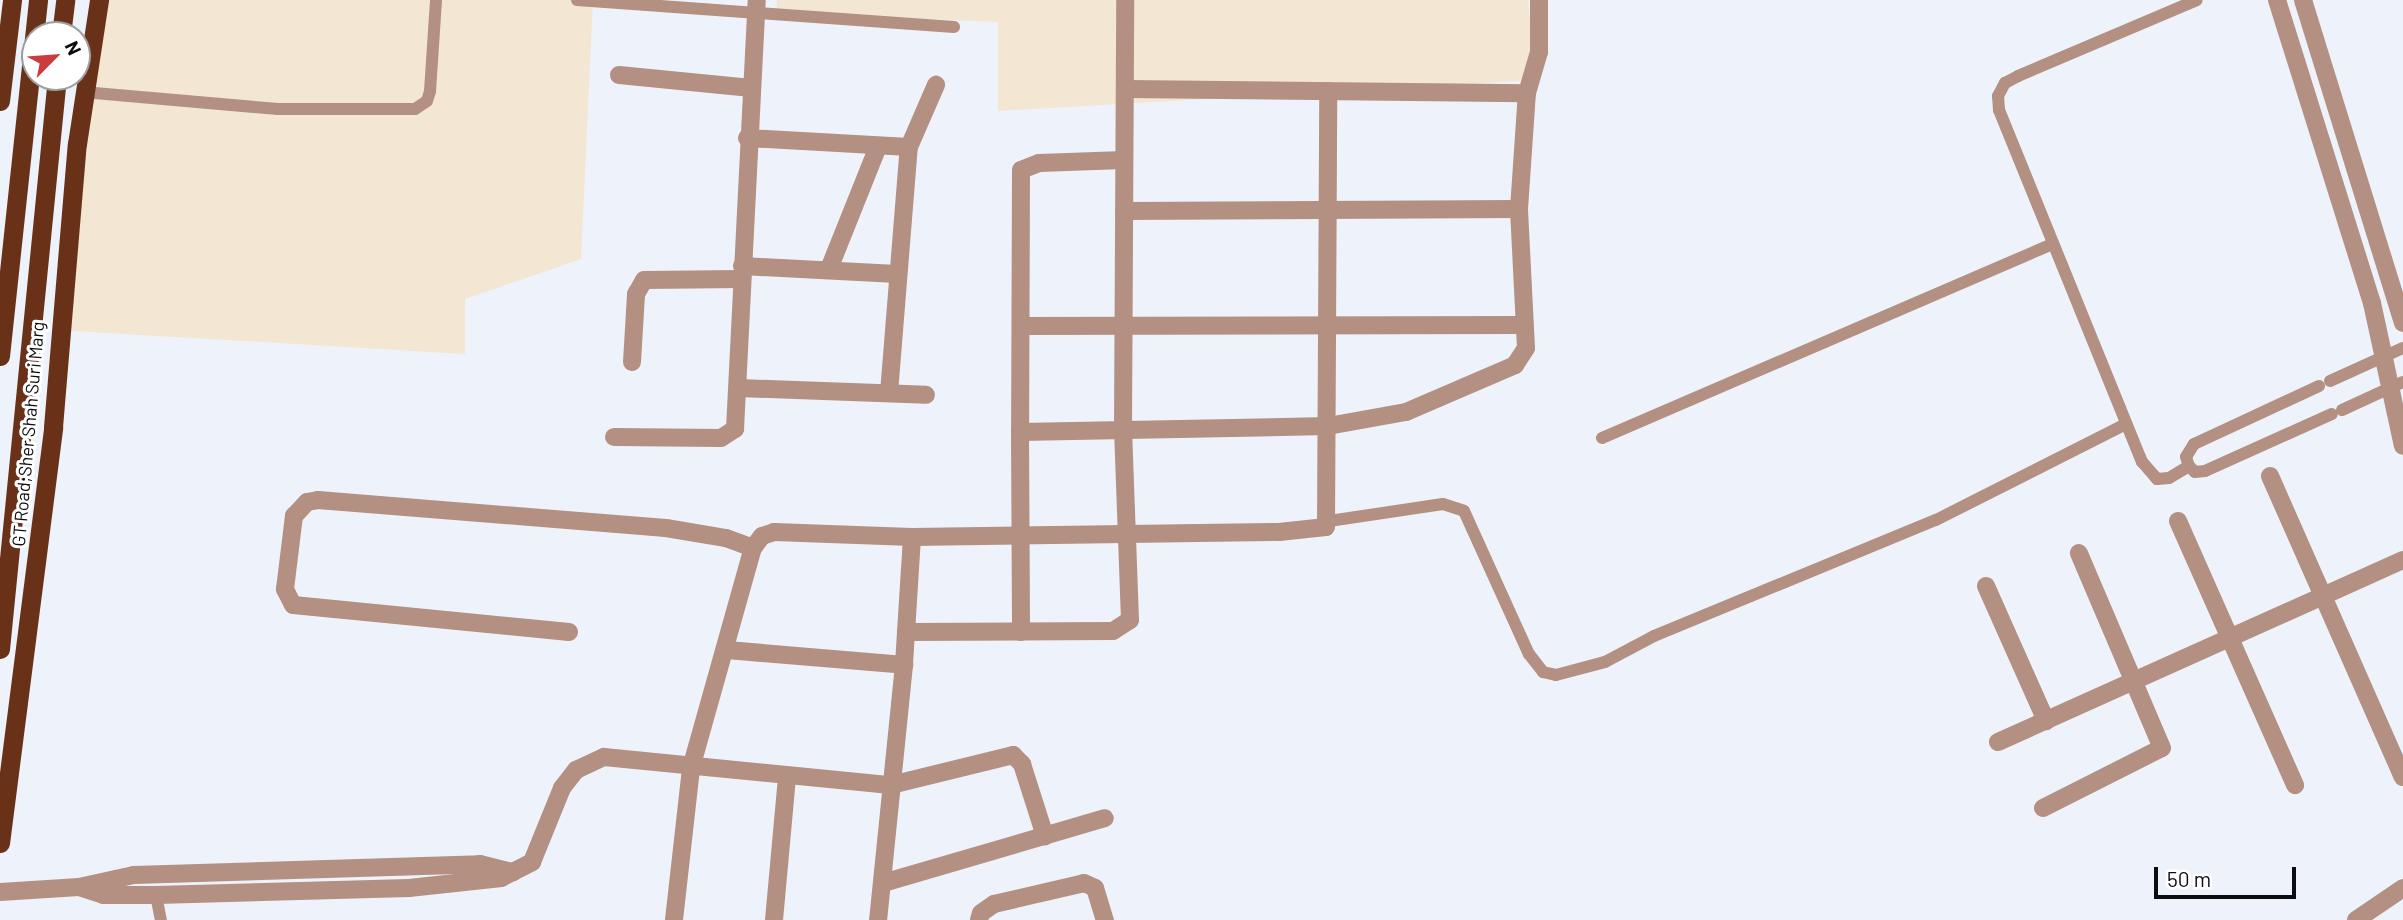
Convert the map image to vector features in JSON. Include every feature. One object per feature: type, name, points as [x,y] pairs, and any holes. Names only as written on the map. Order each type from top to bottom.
[{"type":"highway","points":[[0,101],[12,0]]},
{"type":"highway","points":[[0,356],[38,0]]},
{"type":"highway","points":[[63,21],[65,0]]},
{"type":"highway","name":"GT Road;Sher Shah Suri Marg","points":[[91,22],[99,0]]},
{"type":"highway","name":"GT Road;Sher Shah Suri Marg","points":[[0,649],[56,91]]},
{"type":"highway","name":"GT Road;Sher Shah Suri Marg","points":[[0,843],[53,427],[62,279],[83,92]]},
{"type":"street","points":[[906,632],[1113,631],[1127,626],[1128,536],[1123,428],[1125,0]]},
{"type":"street","points":[[1020,432],[1328,426],[1388,418],[1515,365],[1526,348],[1519,209],[1527,93],[1539,52],[1539,0]]},
{"type":"street","points":[[2277,0],[2376,319],[2384,356],[2397,385],[2403,446]]},
{"type":"street","points":[[2303,0],[2402,311],[2376,319]]},
{"type":"street","points":[[614,437],[730,435],[736,429],[747,138],[756,8]]},
{"type":"street","points":[[619,75],[751,88]]},
{"type":"street","points":[[889,393],[909,147],[936,85]]},
{"type":"street","points":[[1126,89],[1527,93]]},
{"type":"street","points":[[674,920],[691,768],[727,650],[752,548],[762,536],[774,532],[912,537],[1128,536],[1312,531],[1329,521],[1326,212],[1328,91]]},
{"type":"street","points":[[747,138],[877,149],[909,147]]},
{"type":"street","points":[[829,269],[877,149]]},
{"type":"street","points":[[1021,632],[1021,170],[1039,163],[1124,160]]},
{"type":"street","points":[[1124,211],[1519,209]]},
{"type":"street","points":[[632,362],[636,294],[644,280],[742,272],[829,269],[897,274]]},
{"type":"street","points":[[1021,326],[1524,325]]},
{"type":"street","points":[[739,388],[926,395]]},
{"type":"street","points":[[2270,476],[2403,777]]},
{"type":"street","points":[[569,632],[293,605],[285,589],[294,516],[307,502],[318,500],[666,528],[726,538],[752,548]]},
{"type":"street","points":[[2178,521],[2295,785]]},
{"type":"street","points":[[878,920],[904,665],[912,537]]},
{"type":"street","points":[[2043,808],[2162,748],[2135,680],[2078,553]]},
{"type":"street","points":[[1998,742],[2403,560]]},
{"type":"street","points":[[1986,586],[2046,721]]},
{"type":"street","points":[[727,650],[904,665]]},
{"type":"street","points":[[79,887],[103,895],[156,895],[409,888],[487,881],[513,872],[539,853],[562,788],[589,761],[604,757],[787,778],[891,785],[1013,755],[1022,764],[1045,836]]},
{"type":"street","points":[[774,920],[787,778]]},
{"type":"street","points":[[883,883],[1105,818]]},
{"type":"street","points":[[0,892],[79,887],[123,876],[480,864],[513,872]]},
{"type":"street","points":[[979,920],[981,912],[994,904],[1084,883],[1095,888],[1105,920]]},
{"type":"street","points":[[2356,920],[2403,888]]},
{"type":"lane","points":[[83,92],[251,107],[415,109],[427,101],[430,91],[436,0]]},
{"type":"lane","points":[[577,0],[756,8],[954,27]]},
{"type":"lane","points":[[2189,466],[2169,478],[2150,474],[2126,424],[1999,110],[1998,96],[2005,83],[2197,0]]},
{"type":"lane","points":[[1602,438],[2053,244]]},
{"type":"lane","points":[[2397,385],[2204,471],[2196,472],[2189,466],[2186,457],[2194,444],[2403,348]]},
{"type":"lane","points":[[1329,521],[1443,503],[1464,511],[1529,654],[1544,672],[1556,675],[1605,662],[1654,636],[1936,520],[2126,424]]},
{"type":"lane","points":[[156,895],[161,920]]},
{"type":"shaded area","points":[[90,0],[593,0],[581,259],[465,299],[465,354],[56,330],[81,91],[91,91],[91,21],[88,21]]},
{"type":"shaded area","points":[[777,0],[1528,0],[1535,80],[998,111],[998,22],[776,12]]}]
